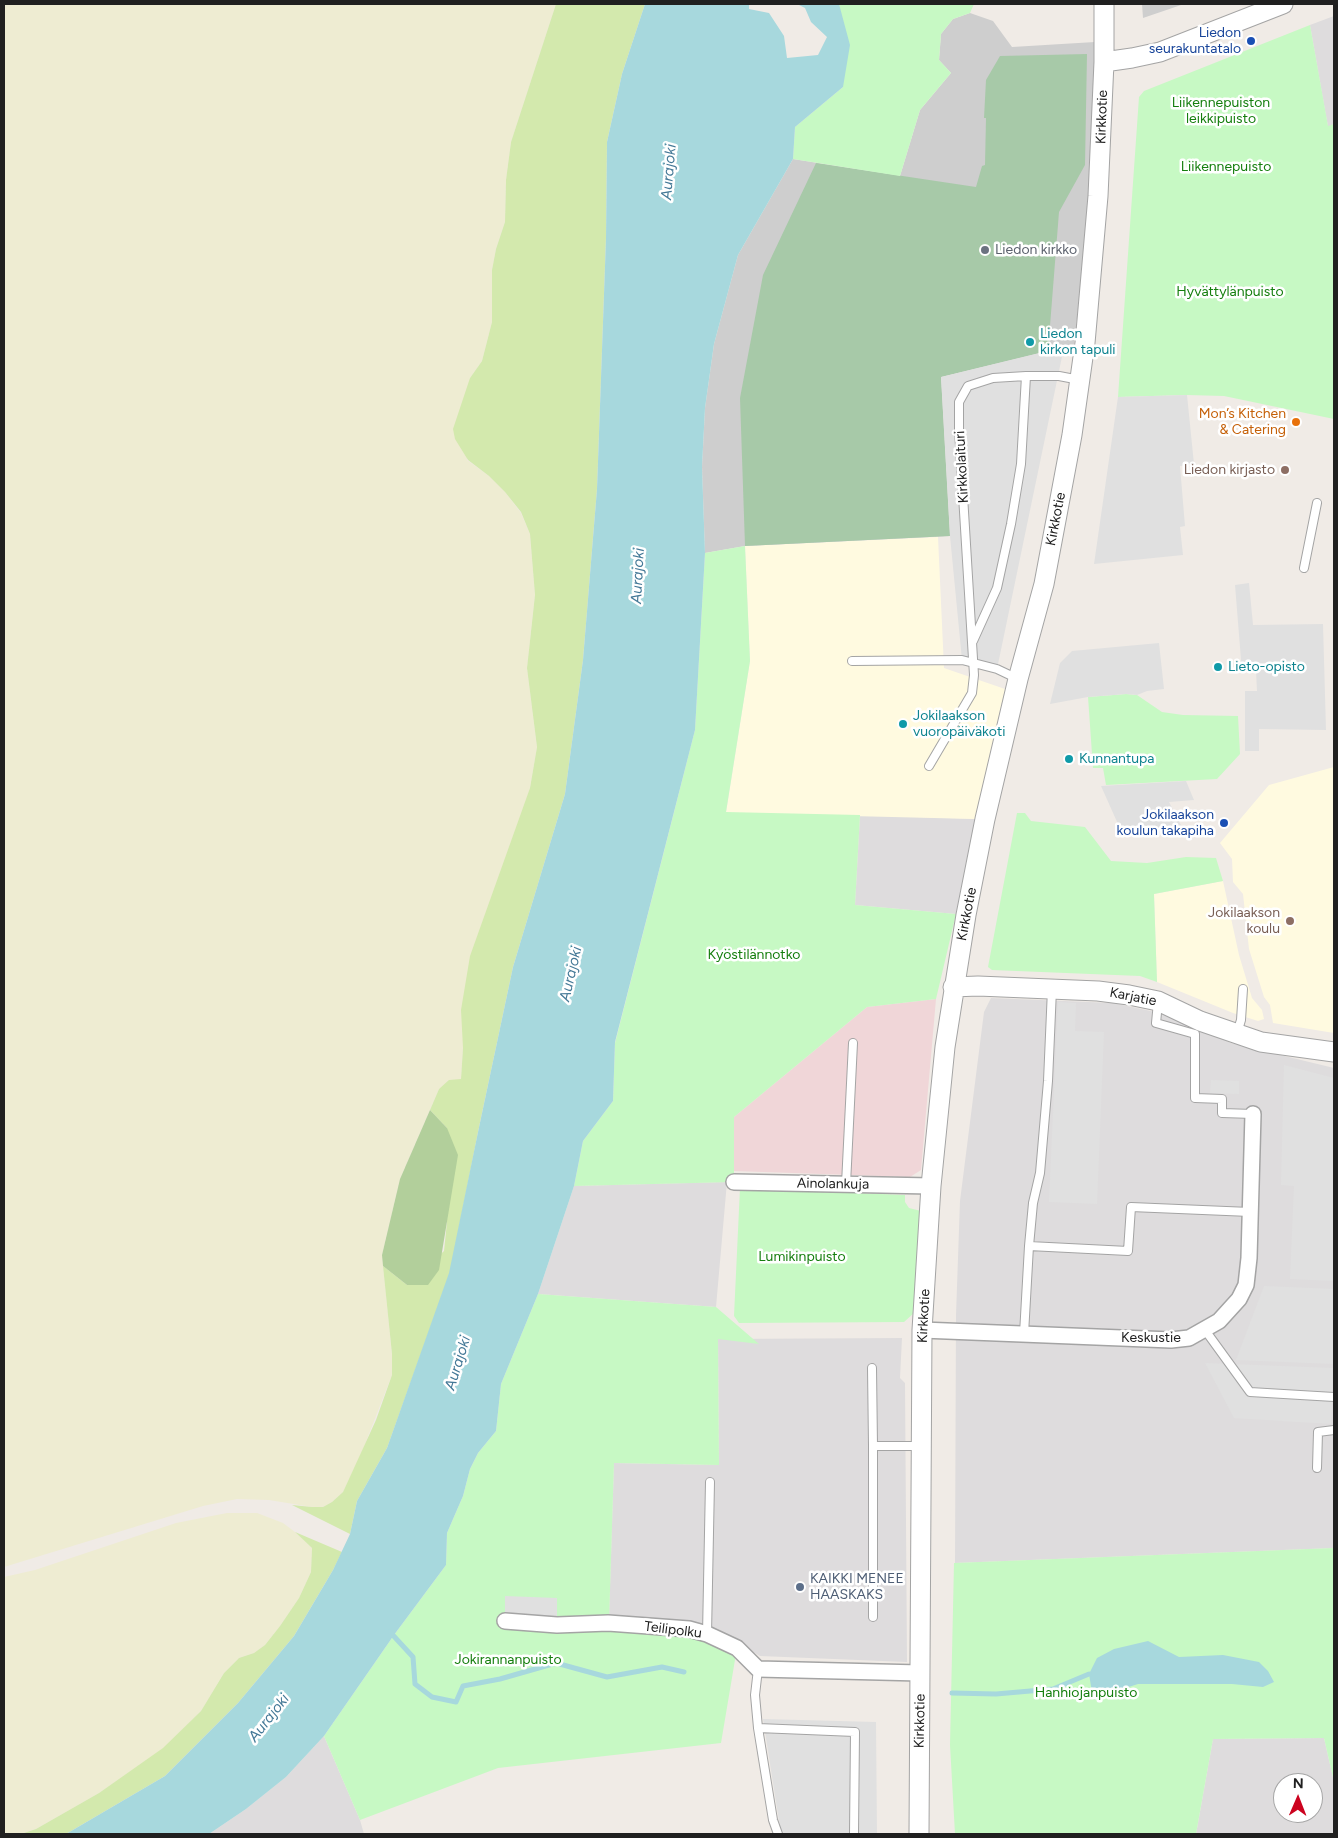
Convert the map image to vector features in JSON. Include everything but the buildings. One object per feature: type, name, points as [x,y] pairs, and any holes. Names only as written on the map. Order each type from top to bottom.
[{"type":"street","name":"Kirkkotie","points":[[919,1834],[922,1330],[931,1186],[945,1047],[954,987],[985,820],[1018,679],[1044,584],[1072,435],[1085,343],[1098,196],[1104,62],[1104,4]]},
{"type":"street","points":[[1104,62],[1160,52],[1283,4]]},
{"type":"street","name":"Karjatie","points":[[954,987],[978,986],[1098,991],[1158,1001],[1200,1021],[1237,1035],[1262,1042],[1334,1052]]},
{"type":"street","name":"Keskustie","points":[[922,1330],[1171,1340],[1189,1338],[1205,1330],[1230,1310],[1246,1285],[1249,1258],[1253,1114]]},
{"type":"street","name":"Ainolankuja","points":[[734,1182],[931,1186]]},
{"type":"street","name":"Teilipolku","points":[[505,1621],[557,1625],[608,1623],[689,1629],[707,1634],[736,1648],[758,1669]]},
{"type":"street","points":[[758,1669],[920,1673]]},
{"type":"lane","points":[[972,643],[997,588],[1011,524],[1022,464],[1026,376]]},
{"type":"lane","name":"Kirkkolaituri","points":[[929,766],[972,693],[974,663],[959,430],[959,402],[968,386],[993,378],[1059,376],[1080,380]]},
{"type":"lane","points":[[1304,568],[1317,503]]},
{"type":"lane","points":[[852,661],[962,660],[997,669],[1018,679]]},
{"type":"lane","points":[[1024,1334],[1033,1203],[1040,1173],[1048,1080],[1052,989]]},
{"type":"lane","points":[[1237,1035],[1241,1020],[1243,989]]},
{"type":"lane","points":[[1158,1001],[1156,1023],[1196,1034],[1194,1098],[1222,1099],[1222,1113],[1253,1114]]},
{"type":"lane","points":[[846,1184],[853,1043]]},
{"type":"lane","points":[[1029,1246],[1128,1251],[1132,1207],[1250,1212]]},
{"type":"lane","points":[[1205,1330],[1250,1392],[1334,1397]]},
{"type":"lane","points":[[872,1368],[873,1617]]},
{"type":"lane","points":[[1317,1468],[1318,1432],[1334,1430]]},
{"type":"lane","points":[[873,1446],[922,1446]]},
{"type":"lane","points":[[707,1634],[710,1482]]},
{"type":"lane","points":[[758,1669],[755,1695],[758,1728],[773,1820],[778,1834]]},
{"type":"lane","points":[[758,1728],[855,1732],[854,1834]]},
{"type":"shaded area","points":[[4,4],[556,4],[511,142],[506,180],[505,222],[496,249],[492,270],[492,322],[482,361],[470,378],[467,460],[489,476],[505,492],[521,513],[530,534],[535,595],[527,668],[537,747],[530,788],[463,1048],[461,1080],[439,1089],[400,1179],[382,1255],[392,1354],[392,1375],[360,1457],[343,1492],[323,1507],[269,1500],[237,1499],[203,1506],[4,1567]]},
{"type":"shaded area","points":[[1142,4],[1184,4],[1143,18]]},
{"type":"shaded area","points":[[970,13],[993,21],[1012,47],[1095,42],[1092,185],[1074,345],[941,377],[950,536],[745,546],[705,553],[702,467],[705,408],[714,344],[738,255],[793,159],[900,176],[920,110],[951,73],[939,60],[941,34],[953,19]]},
{"type":"shaded area","points":[[1334,16],[1334,124],[1328,127],[1310,25]]},
{"type":"shaded area","points":[[1064,347],[997,669],[962,660],[950,536],[941,377]]},
{"type":"shaded area","points":[[1187,395],[1194,464],[1180,466],[1185,526],[1180,527],[1183,555],[1094,564],[1118,397]]},
{"type":"shaded area","points":[[938,537],[944,668],[1005,689],[975,819],[726,813],[750,661],[745,546]]},
{"type":"shaded area","points":[[1249,583],[1253,625],[1323,624],[1326,730],[1259,729],[1259,751],[1245,751],[1245,691],[1257,691],[1256,671],[1242,672],[1235,585]]},
{"type":"shaded area","points":[[1159,643],[1164,689],[1147,691],[1137,695],[1088,697],[1050,704],[1060,663],[1072,651]]},
{"type":"shaded area","name":"Jokilaakson koulu","points":[[1334,767],[1334,1033],[1273,1023],[1270,1005],[1264,997],[1249,949],[1243,894],[1233,882],[1232,859],[1220,843],[1269,785]]},
{"type":"shaded area","points":[[1186,781],[1194,800],[1169,802],[1183,829],[1122,833],[1101,786]]},
{"type":"shaded area","points":[[860,815],[975,819],[956,914],[855,905]]},
{"type":"shaded area","points":[[1223,881],[1239,955],[1252,998],[1262,1010],[1264,1019],[1258,1021],[1233,1013],[1157,982],[1154,894]]},
{"type":"shaded area","points":[[991,998],[1113,1003],[1165,1014],[1231,1043],[1334,1068],[1334,1548],[955,1563],[956,1315],[960,1201],[984,1012]]},
{"type":"shaded area","points":[[936,999],[921,1170],[910,1177],[734,1171],[734,1117],[867,1007]]},
{"type":"shaded area","points":[[1058,1002],[1076,1003],[1075,1031],[1104,1032],[1097,1204],[1049,1202]]},
{"type":"shaded area","points":[[1284,1065],[1334,1078],[1334,1281],[1290,1279],[1294,1186],[1281,1185]]},
{"type":"shaded area","points":[[1211,1080],[1239,1081],[1239,1094],[1210,1093]]},
{"type":"shaded area","points":[[727,1182],[716,1307],[538,1294],[574,1186]]},
{"type":"shaded area","points":[[1264,1286],[1334,1289],[1334,1364],[1236,1360]]},
{"type":"shaded area","points":[[902,1338],[900,1378],[905,1383],[907,1662],[760,1656],[708,1626],[609,1617],[614,1463],[719,1465],[718,1339]]},
{"type":"shaded area","points":[[1205,1363],[1333,1368],[1331,1424],[1234,1418]]},
{"type":"shaded area","points":[[227,1513],[257,1513],[283,1523],[312,1548],[311,1572],[299,1598],[280,1626],[265,1645],[254,1653],[239,1658],[224,1673],[201,1711],[164,1748],[99,1793],[36,1829],[21,1834],[4,1834],[4,1577],[35,1570],[176,1523]]},
{"type":"shaded area","points":[[505,1596],[557,1598],[557,1625],[505,1621]]},
{"type":"shaded area","points":[[763,1719],[876,1722],[877,1834],[781,1834]]},
{"type":"shaded area","points":[[324,1736],[360,1820],[364,1834],[209,1834],[246,1809],[286,1777]]},
{"type":"shaded area","points":[[1324,1738],[1334,1782],[1334,1834],[1196,1834],[1213,1739]]},
{"type":"green space","points":[[556,4],[645,4],[622,74],[607,142],[606,238],[597,489],[583,660],[565,794],[513,967],[450,1273],[387,1448],[357,1501],[350,1534],[292,1505],[323,1507],[343,1492],[376,1420],[392,1375],[392,1354],[383,1266],[407,1285],[444,1251],[447,1222],[447,1128],[430,1110],[439,1089],[449,1080],[461,1079],[463,1048],[461,1010],[470,956],[530,788],[537,747],[527,668],[535,595],[530,534],[521,512],[505,492],[489,476],[468,460],[455,439],[453,429],[470,378],[482,361],[492,322],[492,270],[496,249],[505,222],[506,180],[511,142]]},
{"type":"green space","points":[[839,4],[974,4],[970,13],[953,19],[941,34],[939,60],[951,73],[920,110],[900,176],[793,159],[795,127],[843,87]]},
{"type":"green space","name":"Hyvättylänpuisto","points":[[1310,25],[1328,126],[1334,124],[1334,419],[1224,396],[1118,397],[1139,97],[1144,91]]},
{"type":"green space","points":[[1087,54],[1085,165],[1059,212],[1048,351],[941,377],[950,536],[745,546],[740,398],[763,275],[816,163],[976,187],[982,166],[985,165],[986,118],[984,118],[986,80],[1000,56]]},
{"type":"green space","name":"Kyöstilännotko","points":[[745,546],[750,661],[726,812],[860,815],[855,905],[956,914],[936,999],[867,1007],[734,1117],[734,1182],[574,1186],[583,1141],[613,1101],[615,1043],[695,730],[705,553]]},
{"type":"green space","points":[[1137,695],[1162,712],[1183,715],[1238,716],[1240,754],[1217,779],[1106,785],[1103,768],[1093,768],[1088,697]]},
{"type":"green space","points":[[1017,813],[1025,813],[1031,821],[1085,827],[1111,861],[1147,863],[1186,857],[1216,858],[1223,881],[1154,894],[1157,982],[1140,976],[992,970],[988,967]]},
{"type":"green space","points":[[430,1110],[447,1128],[458,1155],[439,1270],[428,1285],[407,1285],[383,1266],[382,1255],[400,1179]]},
{"type":"green space","name":"Lumikinpuisto","points":[[740,1188],[905,1195],[905,1202],[909,1208],[921,1211],[914,1313],[904,1322],[739,1323],[734,1316]]},
{"type":"green space","name":"Jokirannanpuisto","points":[[538,1294],[716,1307],[759,1344],[718,1339],[719,1465],[614,1463],[609,1623],[689,1629],[737,1648],[721,1743],[498,1768],[360,1820],[324,1736],[394,1635],[446,1565],[447,1533],[463,1496],[470,1469],[478,1453],[496,1431],[501,1384]]},
{"type":"green space","points":[[295,1532],[342,1552],[294,1636],[238,1703],[165,1776],[66,1834],[21,1834],[36,1829],[99,1793],[163,1748],[201,1711],[224,1673],[239,1658],[254,1653],[265,1645],[299,1598],[311,1572],[312,1548]]},
{"type":"green space","name":"Hanhiojanpuisto","points":[[1334,1548],[1334,1782],[1324,1738],[1213,1739],[1196,1834],[955,1834],[950,1745],[954,1563]]},
{"type":"water","name":"Aurajoki","points":[[645,4],[749,4],[749,9],[769,13],[784,36],[787,58],[818,55],[827,37],[811,22],[805,8],[797,4],[839,4],[850,45],[843,87],[795,127],[793,159],[738,255],[714,344],[705,408],[702,467],[705,553],[695,730],[615,1042],[613,1101],[583,1141],[574,1186],[538,1294],[501,1384],[496,1431],[478,1453],[470,1469],[463,1496],[447,1533],[446,1565],[394,1635],[324,1736],[286,1777],[246,1809],[209,1834],[66,1834],[165,1776],[238,1703],[294,1636],[333,1570],[350,1534],[357,1501],[387,1448],[449,1273],[513,967],[565,794],[583,660],[597,489],[606,238],[607,142],[622,74]]},
{"type":"water","points":[[1148,1641],[1179,1657],[1223,1655],[1259,1662],[1268,1671],[1274,1682],[1263,1687],[1232,1684],[1138,1684],[1110,1693],[1092,1692],[1089,1674],[1097,1658],[1114,1649]]},
{"type":"waterway","points":[[390,1632],[413,1657],[415,1684],[432,1697],[456,1702],[463,1686],[500,1679],[556,1663],[607,1677],[662,1667],[684,1672]]},
{"type":"waterway","points":[[952,1693],[996,1694],[1053,1689],[1089,1674]]},
{"type":"place","name":"Liedon seurakuntatalo","points":[[1251,41]]},
{"type":"place","name":"Liedon kirkko","points":[[985,250]]},
{"type":"place","name":"Liedon kirkon tapuli","points":[[1030,342]]},
{"type":"place","name":"Mon’s Kitchen & Catering","points":[[1296,422]]},
{"type":"place","name":"Liedon kirjasto","points":[[1285,470]]},
{"type":"place","name":"Lieto-opisto","points":[[1218,667]]},
{"type":"place","name":"Jokilaakson vuoropäiväkoti","points":[[903,724]]},
{"type":"place","name":"Kunnantupa","points":[[1069,759]]},
{"type":"place","name":"Jokilaakson koulun takapiha","points":[[1224,823]]},
{"type":"place","name":"Jokilaakson koulu","points":[[1290,921]]},
{"type":"place","name":"KAIKKI MENEE HAASKAKS","points":[[800,1587]]},
{"type":"park label","name":"Liikennepuiston leikkipuisto","points":[[1221,112]]},
{"type":"park label","name":"Liikennepuisto","points":[[1226,167]]}]
